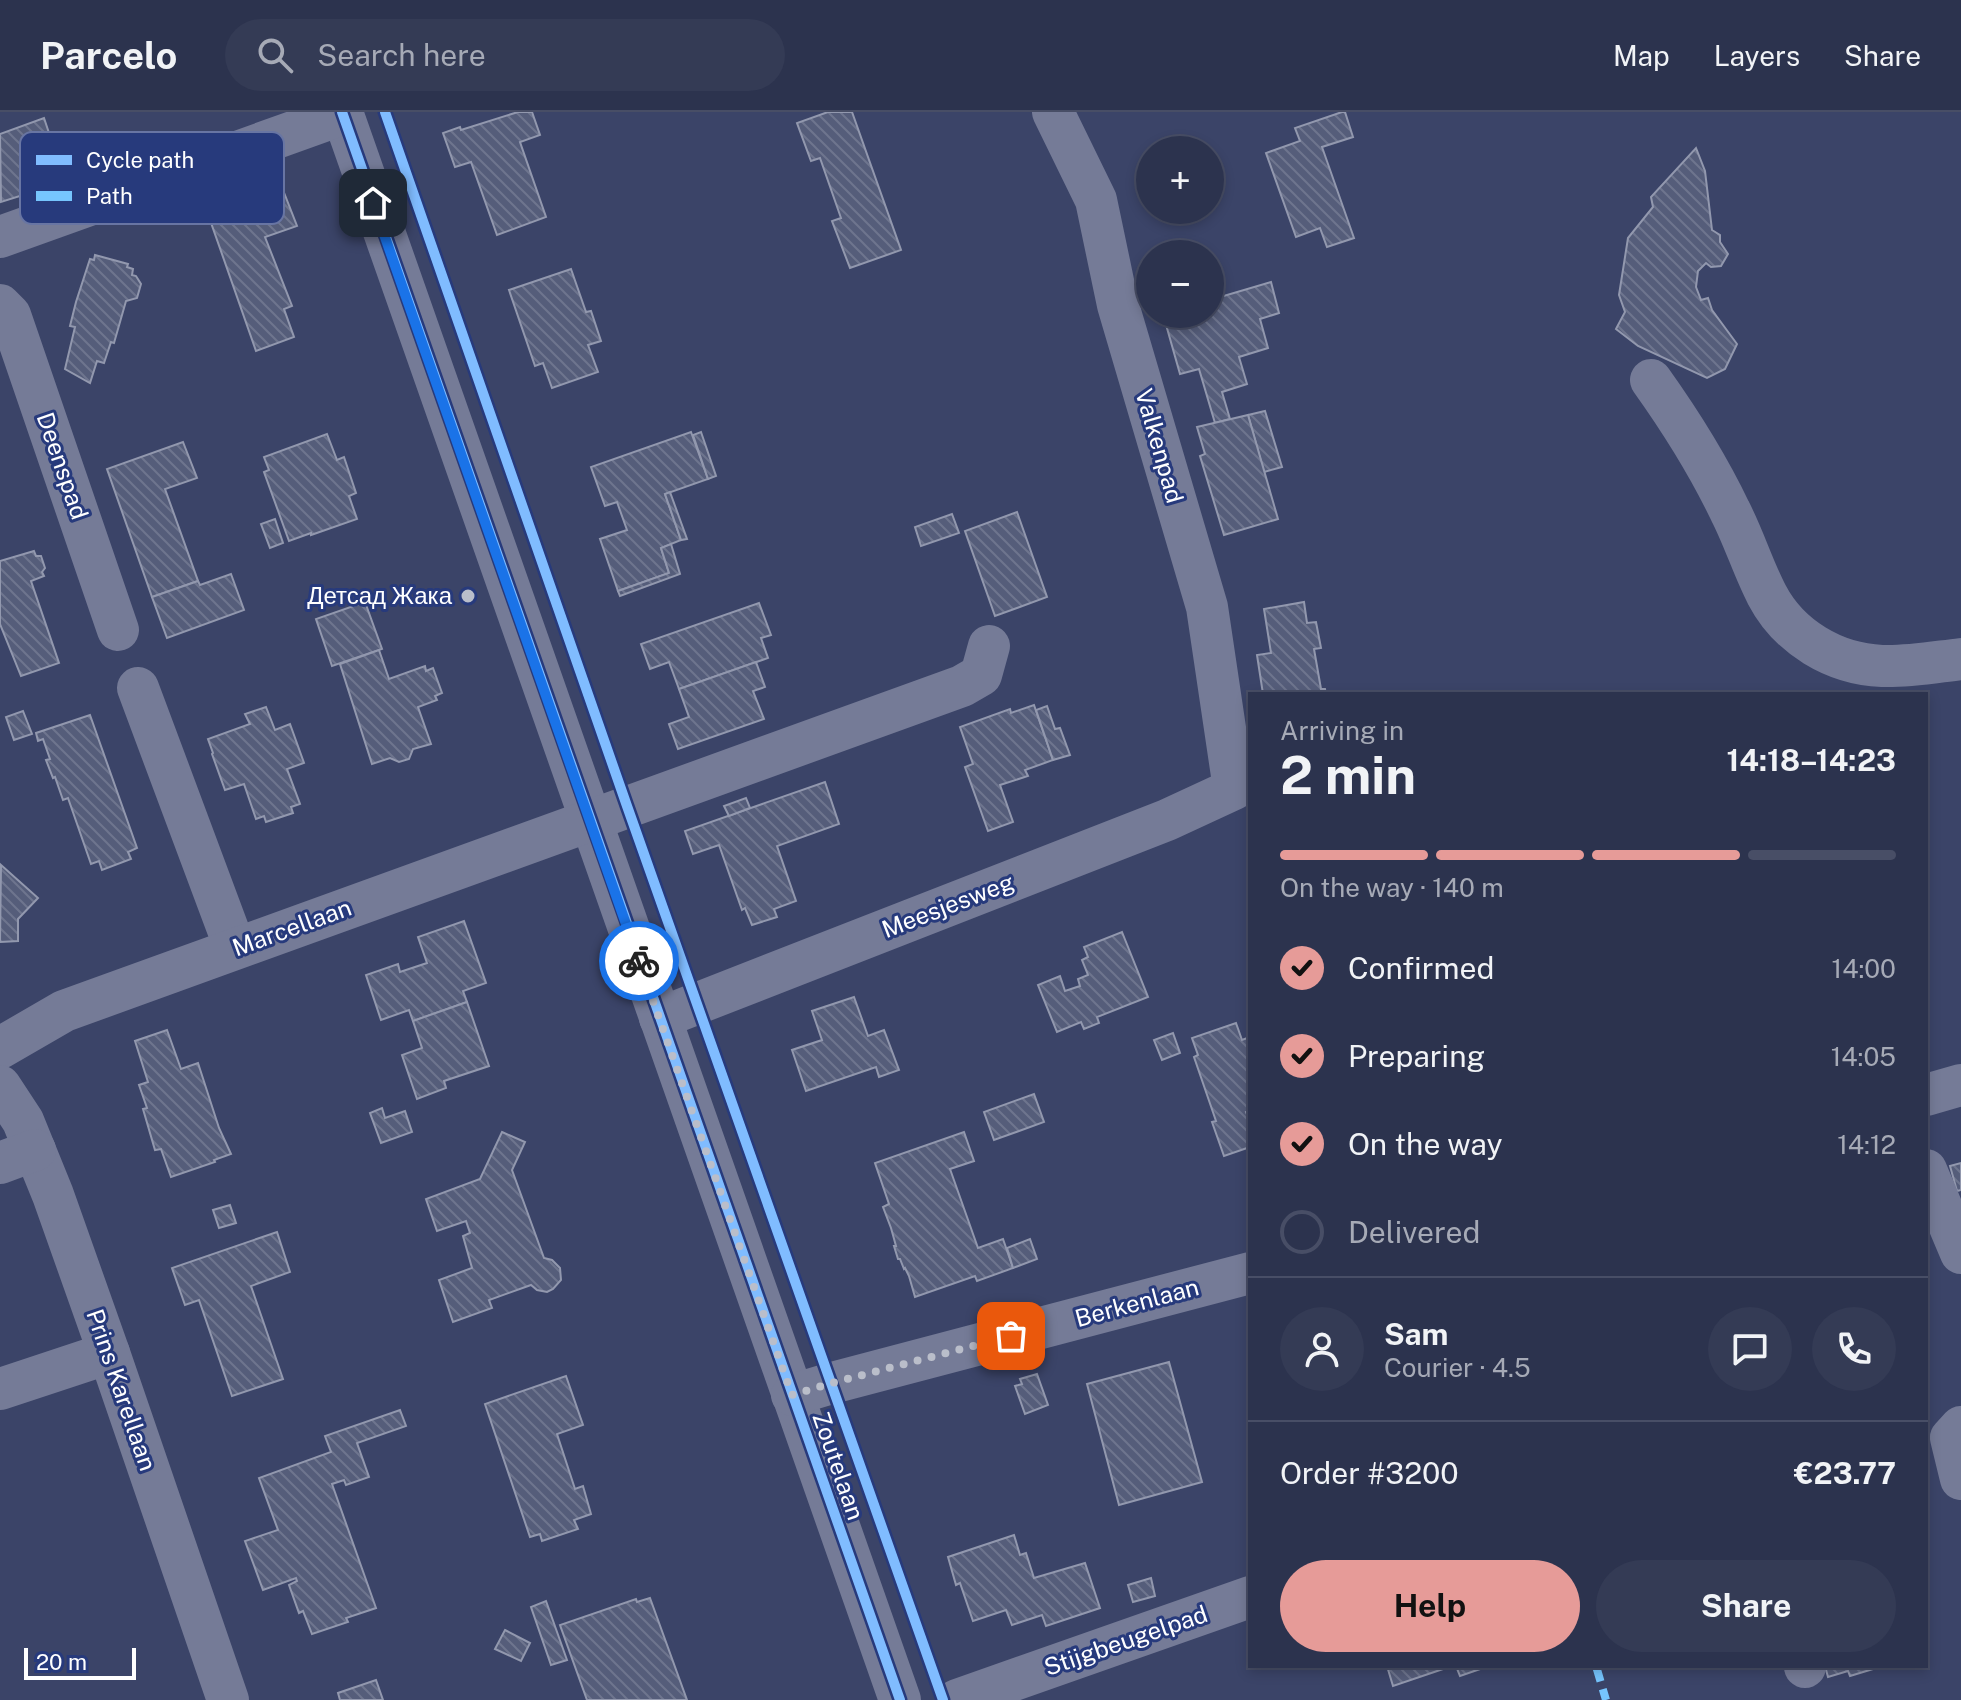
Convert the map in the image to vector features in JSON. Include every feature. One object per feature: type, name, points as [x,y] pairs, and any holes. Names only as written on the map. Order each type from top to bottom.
[{"type":"street","name":"Valkenpad","points":[[1053,112],[1096,200],[1118,305],[1207,607],[1234,789]]},
{"type":"street","points":[[284,134],[342,113]]},
{"type":"street","name":"Zoutelaan","points":[[342,113],[900,1700]]},
{"type":"street","points":[[0,237],[36,224]]},
{"type":"street","name":"Deenspad","points":[[0,305],[10,315],[118,630]]},
{"type":"street","points":[[1651,380],[1686,430],[1715,481],[1767,596],[1789,628],[1820,649],[1849,661],[1881,666],[1961,659]]},
{"type":"street","name":"Marcellaan","points":[[0,1048],[64,1011],[962,686],[981,675],[989,646]]},
{"type":"street","points":[[138,688],[235,948]]},
{"type":"street","name":"Meesjesweg","points":[[660,1018],[1167,820],[1234,789]]},
{"type":"street","points":[[1928,1094],[1961,1085]]},
{"type":"street","name":"Prins Karellaan","points":[[0,1086],[23,1121],[17,1156],[53,1195],[228,1700]]},
{"type":"street","points":[[1928,1175],[1961,1253]]},
{"type":"street","name":"Berkenlaan","points":[[792,1395],[1248,1274]]},
{"type":"street","points":[[0,1389],[109,1353]]},
{"type":"street","points":[[1961,1427],[1951,1438],[1961,1479]]},
{"type":"street","name":"Stijgbeugelpad","points":[[957,1700],[1248,1598]]},
{"type":"building","points":[[518,112],[532,112],[540,135],[520,142],[546,217],[497,235],[471,162],[455,167],[443,133]]},
{"type":"building","points":[[828,112],[852,112],[901,250],[850,268],[832,221],[841,218],[820,158],[811,161],[797,123]]},
{"type":"building","points":[[1345,112],[1353,137],[1322,147],[1354,238],[1327,247],[1320,228],[1296,237],[1266,153],[1300,141],[1295,128]]},
{"type":"building","points":[[44,118],[49,132],[20,132],[20,196],[1,202],[0,134]]},
{"type":"building","points":[[1696,148],[1705,171],[1712,230],[1720,235],[1720,242],[1728,254],[1721,266],[1711,267],[1706,263],[1698,271],[1696,287],[1701,300],[1708,298],[1712,310],[1737,344],[1725,369],[1707,378],[1638,346],[1616,329],[1625,312],[1619,295],[1628,238],[1653,207],[1651,197]]},
{"type":"building","points":[[284,193],[297,226],[265,237],[292,306],[284,309],[294,337],[256,351],[211,224],[284,224]]},
{"type":"building","points":[[95,255],[128,264],[127,267],[133,269],[132,275],[141,284],[137,298],[126,301],[114,343],[111,342],[104,363],[97,361],[90,383],[65,369],[75,327],[70,326],[76,302],[90,259],[94,260]]},
{"type":"building","points":[[571,269],[586,312],[591,311],[601,341],[588,345],[598,372],[552,388],[543,363],[535,366],[509,290]]},
{"type":"building","points":[[1271,282],[1279,313],[1260,319],[1268,348],[1239,357],[1247,384],[1222,392],[1230,419],[1215,423],[1199,369],[1180,374],[1167,328],[1224,328],[1224,296]]},
{"type":"building","points":[[1265,411],[1282,467],[1264,472],[1248,415]]},
{"type":"building","points":[[1248,415],[1278,519],[1224,535],[1200,456],[1205,454],[1197,427]]},
{"type":"building","points":[[691,432],[708,479],[665,494],[681,540],[661,548],[669,573],[618,591],[600,539],[627,530],[617,502],[605,506],[591,467]]},
{"type":"building","points":[[701,432],[716,476],[708,479],[693,435]]},
{"type":"building","points":[[327,434],[337,460],[344,457],[356,493],[349,496],[357,519],[289,541],[264,472],[269,470],[264,457]]},
{"type":"building","points":[[183,442],[197,478],[165,489],[198,581],[152,597],[107,469]]},
{"type":"building","points":[[670,492],[687,539],[681,540],[665,494]]},
{"type":"building","points":[[1017,512],[1047,597],[995,616],[965,531]]},
{"type":"building","points":[[952,514],[959,533],[921,546],[915,527]]},
{"type":"building","points":[[275,519],[283,543],[270,548],[261,524]]},
{"type":"building","points":[[671,544],[680,574],[620,596],[618,591],[669,573],[661,548]]},
{"type":"building","points":[[34,551],[36,556],[41,556],[45,568],[42,572],[44,576],[31,581],[59,663],[21,676],[0,624],[0,561]]},
{"type":"building","points":[[231,574],[244,610],[167,638],[152,597],[198,581],[200,585]]},
{"type":"building","points":[[365,602],[382,649],[332,666],[316,619]]},
{"type":"building","points":[[1304,602],[1307,623],[1316,622],[1321,648],[1314,649],[1321,689],[1326,692],[1263,692],[1257,655],[1271,653],[1264,609]]},
{"type":"building","points":[[759,603],[771,635],[761,638],[768,658],[679,689],[669,662],[650,669],[641,644]]},
{"type":"building","points":[[379,650],[389,679],[425,666],[426,671],[433,668],[442,693],[435,696],[437,700],[418,707],[431,744],[413,749],[409,759],[399,762],[390,758],[372,764],[340,664]]},
{"type":"building","points":[[756,662],[765,687],[753,691],[764,719],[678,749],[669,724],[689,717],[679,689]]},
{"type":"building","points":[[1034,705],[1053,760],[1025,770],[1028,776],[1000,785],[1013,822],[988,831],[965,767],[973,764],[960,727],[1010,709],[1011,713]]},
{"type":"building","points":[[1047,706],[1055,729],[1060,728],[1070,755],[1053,760],[1036,710]]},
{"type":"building","points":[[266,707],[275,730],[290,724],[304,763],[287,769],[300,804],[291,807],[293,813],[266,822],[264,816],[256,819],[244,784],[225,790],[208,739],[250,724],[245,714]]},
{"type":"building","points":[[23,711],[32,734],[14,740],[6,717]]},
{"type":"building","points":[[90,715],[137,848],[128,852],[131,859],[102,870],[99,861],[91,864],[68,798],[63,800],[46,760],[50,759],[43,739],[38,741],[36,733]]},
{"type":"building","points":[[825,782],[839,824],[777,846],[796,901],[774,909],[777,917],[752,925],[745,908],[742,910],[719,845],[693,854],[685,831]]},
{"type":"building","points":[[746,798],[750,808],[729,816],[724,806]]},
{"type":"building","points":[[1,865],[38,898],[18,919],[18,941],[0,942]]},
{"type":"building","points":[[464,921],[486,983],[463,991],[467,1002],[413,1021],[409,1010],[381,1020],[366,975],[398,964],[400,972],[427,963],[418,937]]},
{"type":"building","points":[[1122,932],[1148,997],[1097,1017],[1099,1023],[1084,1029],[1081,1022],[1057,1032],[1038,985],[1060,976],[1065,991],[1080,986],[1078,979],[1088,975],[1082,960],[1088,957],[1084,947]]},
{"type":"building","points":[[854,997],[868,1036],[884,1030],[899,1070],[879,1077],[876,1067],[806,1091],[792,1050],[822,1040],[812,1011]]},
{"type":"building","points":[[467,1002],[489,1066],[444,1081],[446,1088],[417,1099],[402,1055],[422,1048],[413,1021]]},
{"type":"building","points":[[1236,1023],[1242,1040],[1248,1038],[1248,1148],[1224,1156],[1212,1122],[1216,1121],[1194,1057],[1198,1055],[1192,1038]]},
{"type":"building","points":[[167,1030],[181,1069],[198,1063],[219,1128],[231,1154],[171,1177],[161,1149],[155,1150],[143,1109],[147,1108],[139,1085],[148,1082],[135,1041]]},
{"type":"building","points":[[1173,1033],[1180,1053],[1162,1060],[1154,1040]]},
{"type":"building","points":[[1034,1094],[1044,1122],[994,1140],[984,1112]]},
{"type":"building","points":[[382,1108],[385,1118],[405,1111],[412,1132],[381,1143],[370,1113]]},
{"type":"building","points":[[502,1132],[525,1142],[512,1170],[544,1258],[552,1260],[560,1268],[561,1280],[547,1292],[531,1285],[489,1300],[492,1308],[453,1322],[439,1280],[472,1268],[463,1236],[470,1233],[466,1221],[437,1231],[426,1199],[480,1179]]},
{"type":"building","points":[[964,1132],[974,1161],[950,1169],[978,1248],[1003,1239],[1013,1268],[977,1281],[975,1276],[915,1297],[909,1276],[894,1246],[883,1207],[889,1204],[875,1163]]},
{"type":"building","points":[[1961,1163],[1961,1190],[1957,1191],[1950,1166]]},
{"type":"building","points":[[230,1205],[236,1223],[219,1228],[213,1210]]},
{"type":"building","points":[[277,1232],[290,1272],[251,1286],[283,1379],[232,1396],[199,1300],[185,1305],[172,1268]]},
{"type":"building","points":[[1030,1239],[1037,1259],[1013,1268],[1007,1248]]},
{"type":"building","points":[[1169,1362],[1202,1482],[1119,1505],[1087,1384]]},
{"type":"building","points":[[1037,1374],[1048,1405],[1025,1414],[1015,1386],[1022,1384],[1020,1379]]},
{"type":"building","points":[[566,1376],[583,1425],[557,1434],[575,1489],[583,1486],[591,1514],[574,1520],[578,1529],[542,1541],[540,1534],[530,1537],[485,1404]]},
{"type":"building","points":[[400,1410],[406,1426],[357,1443],[369,1477],[346,1485],[344,1480],[332,1484],[376,1608],[346,1618],[348,1622],[312,1634],[303,1611],[299,1613],[289,1585],[297,1581],[296,1578],[263,1590],[245,1541],[278,1530],[259,1478],[331,1452],[325,1436]]},
{"type":"building","points":[[1014,1535],[1020,1555],[1026,1553],[1034,1578],[1085,1563],[1100,1608],[1046,1626],[1042,1615],[1012,1625],[1006,1610],[973,1621],[960,1583],[956,1585],[948,1557]]},
{"type":"building","points":[[1151,1578],[1155,1596],[1133,1602],[1128,1585]]},
{"type":"building","points":[[650,1598],[687,1700],[587,1700],[560,1625],[636,1599],[637,1602]]},
{"type":"building","points":[[546,1601],[567,1660],[551,1665],[531,1607]]},
{"type":"building","points":[[505,1630],[530,1643],[521,1661],[495,1649]]},
{"type":"building","points":[[1388,1668],[1446,1668],[1393,1686]]},
{"type":"building","points":[[1457,1668],[1483,1668],[1460,1676]]},
{"type":"building","points":[[1826,1668],[1876,1668],[1850,1676],[1848,1671],[1828,1677]]},
{"type":"building","points":[[376,1680],[383,1700],[340,1700],[338,1693]]},
{"type":"marked path","points":[[1597,1668],[1606,1700]]},
{"type":"cycle path","points":[[342,112],[900,1700]]},
{"type":"cycle path","points":[[385,112],[943,1700]]},
{"type":"way so far","points":[[639,961],[792,1395],[1011,1336]]},
{"type":"place","name":"Детсад Жака","points":[[468,596]]},
{"type":"route","points":[[373,203],[639,961]]}]
